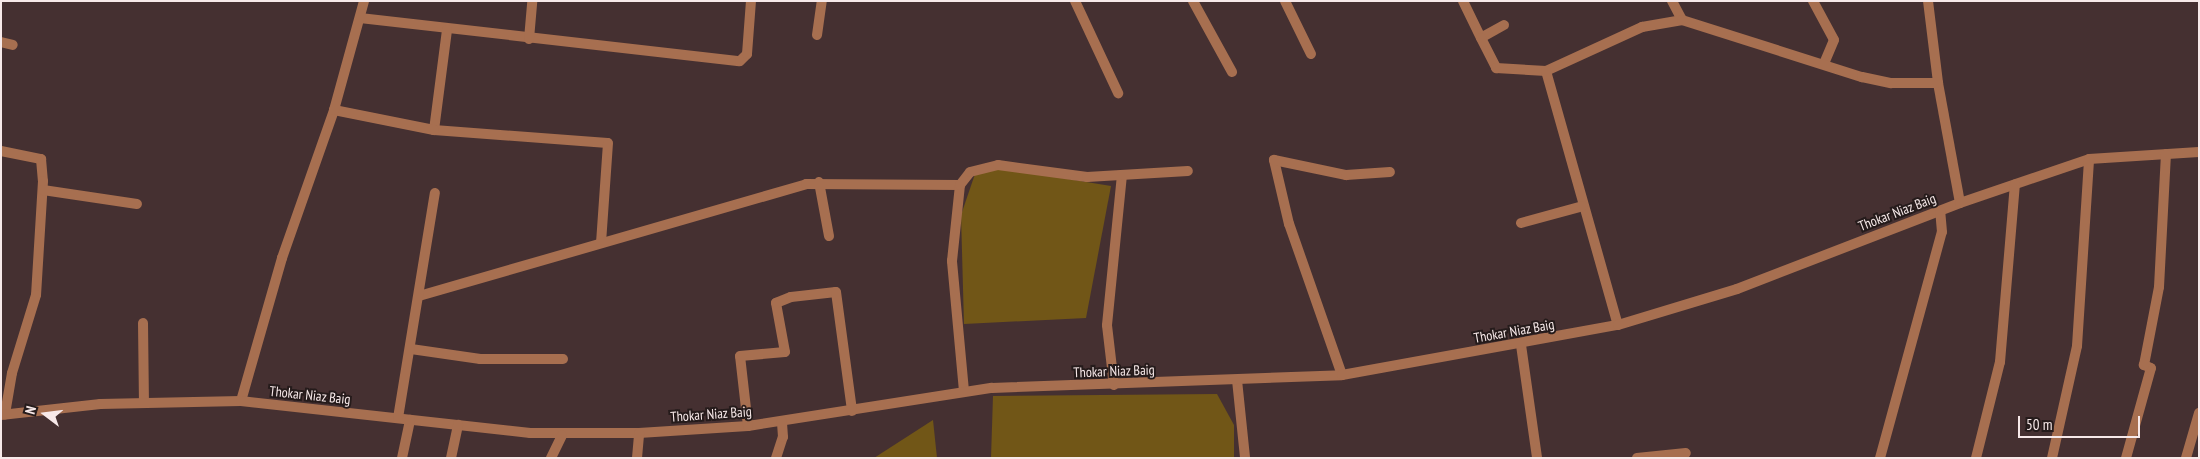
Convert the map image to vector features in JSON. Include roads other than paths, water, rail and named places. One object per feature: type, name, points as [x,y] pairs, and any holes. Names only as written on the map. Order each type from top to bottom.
[{"type":"street","points":[[240,401],[282,258],[334,110],[364,1]]},
{"type":"street","points":[[529,40],[532,1]]},
{"type":"street","points":[[360,18],[529,40],[740,61],[746,54],[751,1]]},
{"type":"street","points":[[816,35],[822,1]]},
{"type":"street","points":[[1075,1],[1118,93]]},
{"type":"street","points":[[1193,1],[1232,72]]},
{"type":"street","points":[[1284,1],[1311,54]]},
{"type":"street","points":[[1463,1],[1496,68],[1546,71],[1642,27],[1682,20],[1891,83],[1938,83]]},
{"type":"street","points":[[1672,1],[1682,20]]},
{"type":"street","points":[[1814,1],[1834,40],[1824,64]]},
{"type":"street","points":[[1928,1],[1938,83],[1960,203]]},
{"type":"street","points":[[1481,38],[1504,25]]},
{"type":"street","points":[[434,130],[447,30]]},
{"type":"street","points":[[1,42],[14,45]]},
{"type":"street","points":[[1546,71],[1618,326]]},
{"type":"street","points":[[334,110],[434,130],[608,143],[601,243]]},
{"type":"street","points":[[1,151],[41,159],[43,190],[36,295],[12,373],[3,415]]},
{"type":"street","name":"Thokar Niaz Baig","points":[[3,415],[100,404],[240,401],[562,435],[639,433],[748,426],[852,411],[964,391],[1342,375],[1521,345],[1618,326],[1738,289],[1960,203],[2089,159],[2199,152]]},
{"type":"street","points":[[2126,458],[2151,368],[2144,364],[2159,287],[2166,154]]},
{"type":"street","points":[[2052,458],[2077,346],[2089,159]]},
{"type":"street","points":[[1342,375],[1289,224],[1274,160],[1346,175],[1390,172]]},
{"type":"street","points":[[964,391],[952,261],[960,185],[970,172],[998,165],[1087,177],[1188,171]]},
{"type":"street","points":[[1114,384],[1107,326],[1122,176]]},
{"type":"street","points":[[819,182],[829,236]]},
{"type":"street","points":[[419,296],[819,182],[960,185]]},
{"type":"street","points":[[1976,458],[2000,362],[2015,185]]},
{"type":"street","points":[[43,190],[137,204]]},
{"type":"street","points":[[398,418],[419,296],[423,253],[435,193]]},
{"type":"street","points":[[1521,223],[1583,206]]},
{"type":"street","points":[[1880,458],[1942,232],[1940,211]]},
{"type":"street","points":[[748,426],[740,356],[785,352],[776,303],[791,297],[836,292],[852,411]]},
{"type":"street","points":[[143,323],[144,403]]},
{"type":"street","points":[[1521,345],[1537,458]]},
{"type":"street","points":[[411,348],[480,359],[563,359]]},
{"type":"street","points":[[1237,380],[1245,458]]},
{"type":"street","points":[[2186,458],[2199,413]]},
{"type":"street","points":[[402,458],[410,420]]},
{"type":"street","points":[[776,458],[783,437],[782,421]]},
{"type":"street","points":[[451,458],[458,425]]},
{"type":"street","points":[[637,458],[639,433]]},
{"type":"street","points":[[551,458],[562,435]]},
{"type":"street","points":[[1636,458],[1686,453]]}]
